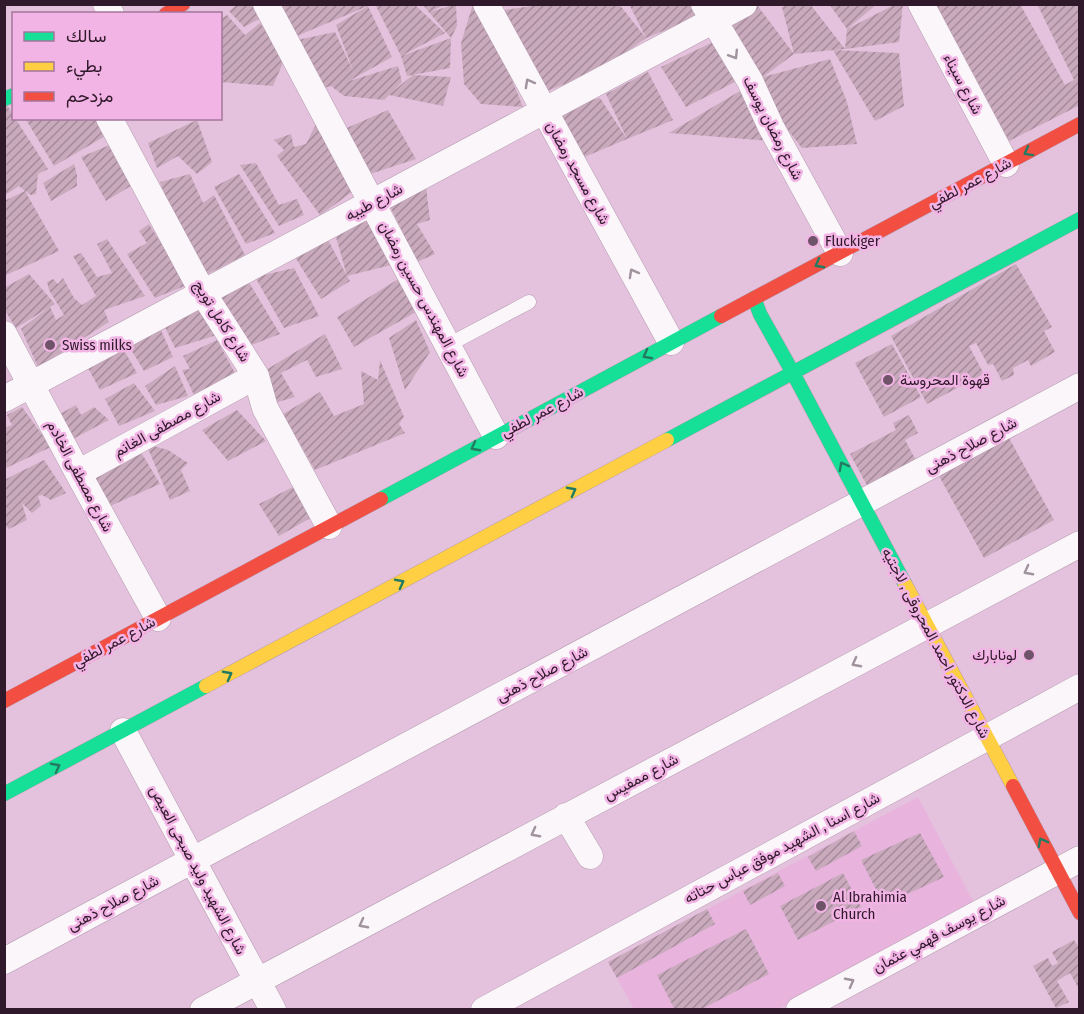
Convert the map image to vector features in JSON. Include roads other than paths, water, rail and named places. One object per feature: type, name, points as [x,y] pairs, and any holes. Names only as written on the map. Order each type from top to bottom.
[{"type":"street","points":[[169,12],[183,4]]},
{"type":"street","name":"شارع المهندس حسين رمضان","points":[[266,4],[496,436]]},
{"type":"street","name":"شارع مسجد رمضان","points":[[486,4],[671,342]]},
{"type":"street","name":"شارع طيبه","points":[[4,399],[544,111],[708,13],[744,4]]},
{"type":"street","name":"شارع سيناء","points":[[921,4],[1006,164]]},
{"type":"street","name":"شارع رمضان يوسف","points":[[708,13],[750,81],[771,127],[840,253]]},
{"type":"street","name":"شارع كامل تويج","points":[[111,120],[203,293],[256,375],[265,408],[329,526]]},
{"type":"street","name":"شارع عمر لطفي","points":[[4,701],[1080,124]]},
{"type":"street","points":[[4,794],[1080,219]]},
{"type":"street","name":"شارع الدكتور احمد المحروقى , لاجتيه","points":[[754,298],[760,314],[986,737],[1069,865],[1080,913]]},
{"type":"street","name":"شارع مصطفى الخادم","points":[[4,334],[158,618]]},
{"type":"street","name":"شارع مصطفى الغانم","points":[[78,473],[256,375]]},
{"type":"street","name":"شارع صلاح ذهنى","points":[[4,961],[1080,386]]},
{"type":"street","name":"شارع ممفيس","points":[[202,1010],[1080,544]]},
{"type":"street","name":"شارع اسنا , الشهيد موفق عباس حتاته","points":[[484,1010],[1080,687]]},
{"type":"street","name":"شارع الشهيد وليد صبحى العيص","points":[[123,731],[273,1010]]},
{"type":"street","points":[[566,816],[590,856]]},
{"type":"street","name":"شارع يوسف فهمي عثمان","points":[[799,1010],[1069,865]]},
{"type":"lane","points":[[448,345],[529,302]]},
{"type":"place","name":"Fluckiger","points":[[813,241]]},
{"type":"place","name":"Swiss milks","points":[[50,345]]},
{"type":"place","name":"قهوة المحروسة","points":[[888,380]]},
{"type":"place","name":"لونابارك","points":[[1029,655]]},
{"type":"place","name":"Al Ibrahimia Church","points":[[821,906]]}]
